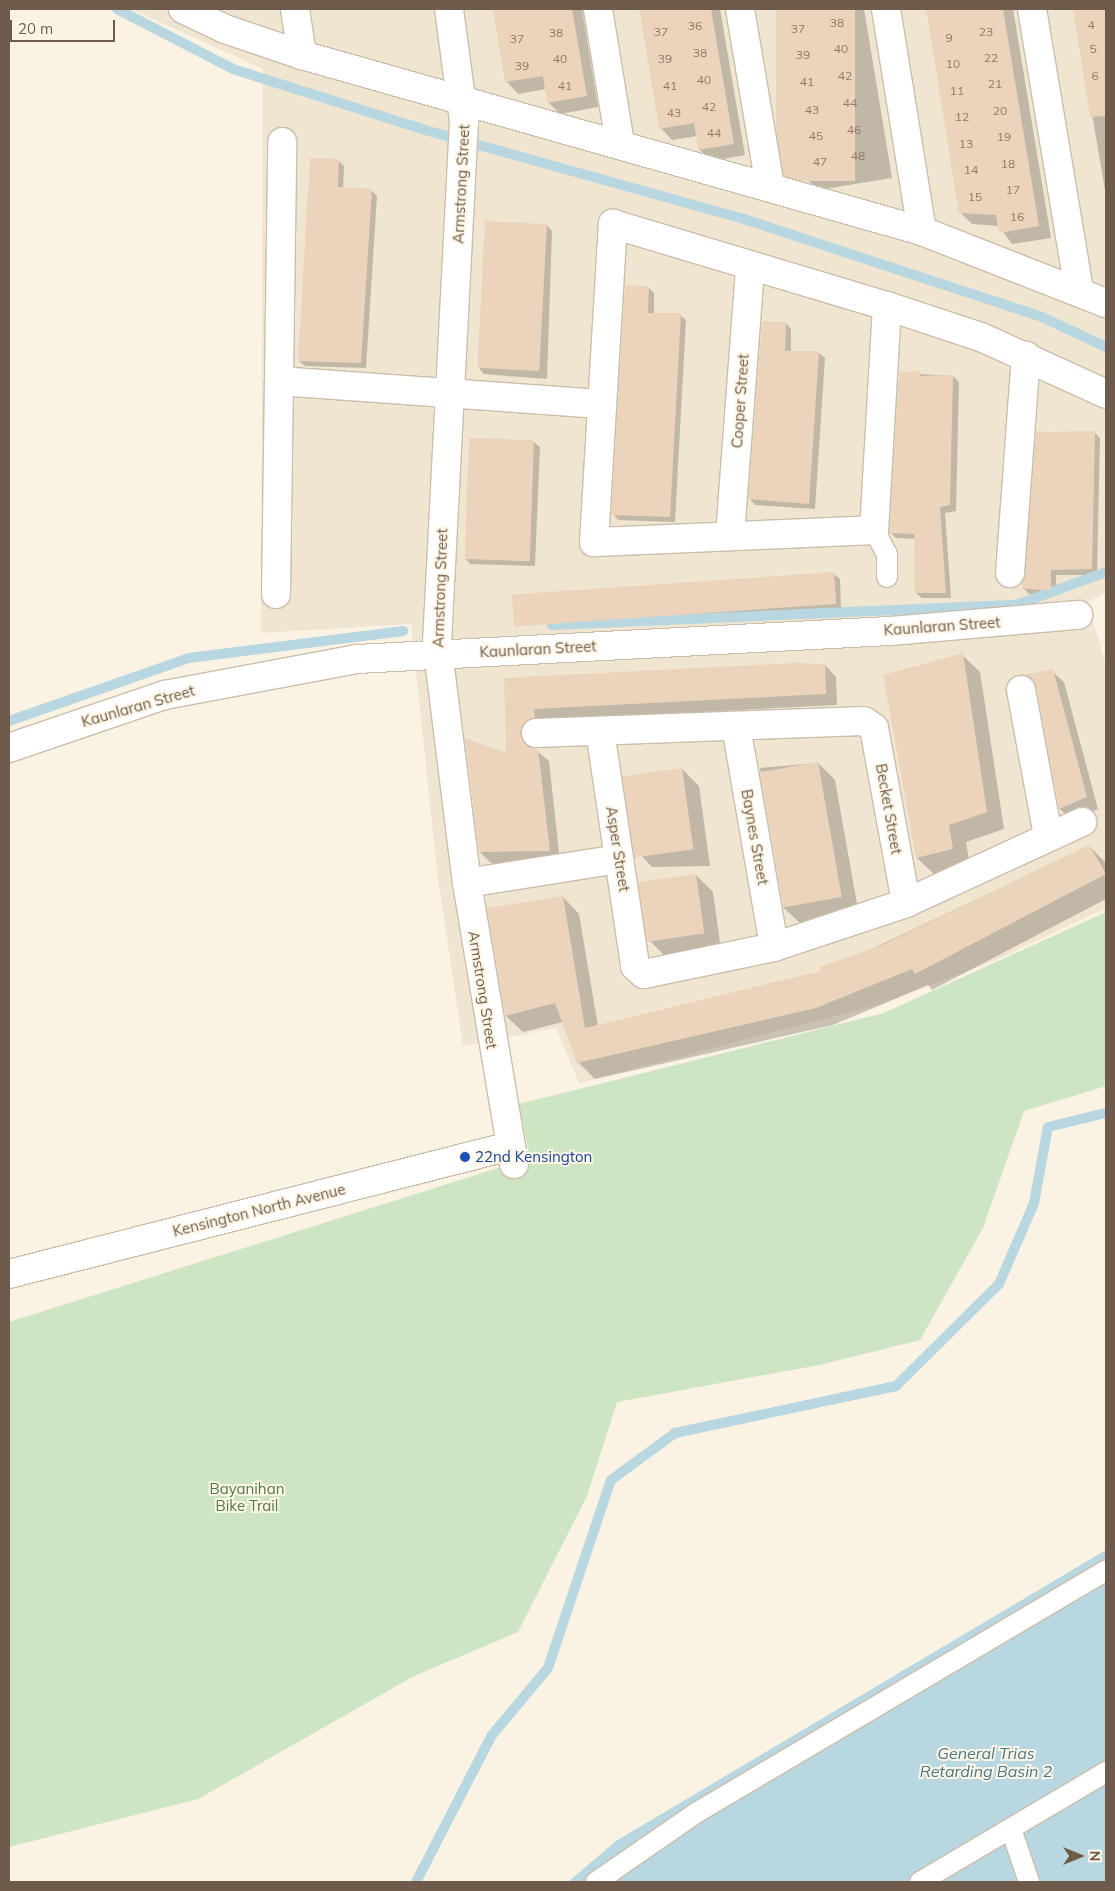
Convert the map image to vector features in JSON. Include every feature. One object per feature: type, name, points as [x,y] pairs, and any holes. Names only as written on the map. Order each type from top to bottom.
[{"type":"street","points":[[183,9],[225,29],[464,110],[620,143],[922,231],[1079,290],[1106,303]]},
{"type":"street","points":[[295,9],[302,55]]},
{"type":"street","name":"Armstrong Street","points":[[449,9],[464,110],[450,393],[437,602],[438,654],[467,883],[512,1155]]},
{"type":"street","points":[[598,9],[620,143]]},
{"type":"street","points":[[740,9],[770,187]]},
{"type":"street","points":[[886,9],[922,231]]},
{"type":"street","points":[[1032,9],[1079,290]]},
{"type":"street","points":[[276,594],[282,142]]},
{"type":"street","points":[[887,306],[874,530],[594,542],[600,404],[613,224],[750,267],[887,306],[1026,356],[1106,394]]},
{"type":"street","name":"Cooper Street","points":[[730,536],[750,267]]},
{"type":"street","points":[[1010,574],[1026,356]]},
{"type":"street","points":[[279,381],[600,404]]},
{"type":"street","name":"Kaunlaran Street","points":[[9,748],[165,695],[285,669],[438,654],[890,631],[1078,615]]},
{"type":"street","points":[[1021,690],[1048,835]]},
{"type":"street","name":"Becket Street","points":[[736,726],[864,721],[875,734],[906,902]]},
{"type":"street","points":[[536,733],[736,726]]},
{"type":"street","name":"Baynes Street","points":[[736,726],[774,947]]},
{"type":"street","name":"Asper Street","points":[[600,732],[635,966],[644,974],[774,947]]},
{"type":"street","points":[[774,947],[906,902],[1048,835],[1082,822]]},
{"type":"street","points":[[467,883],[619,859]]},
{"type":"street","name":"Kensington North Avenue","points":[[9,1274],[512,1155]]},
{"type":"lane","points":[[874,530],[887,554],[887,577]]},
{"type":"lane","points":[[596,1882],[696,1813],[1106,1571]]},
{"type":"lane","points":[[920,1882],[1106,1772]]},
{"type":"lane","points":[[1011,1829],[1029,1882]]},
{"type":"shaded area","points":[[131,9],[1106,9],[1106,592],[1087,602],[1106,665],[1106,908],[994,961],[880,1004],[579,1083],[556,1028],[463,1046],[437,871],[411,624],[261,633],[263,69]]},
{"type":"green space","name":"Bayanihan Bike Trail","points":[[1106,912],[1106,1086],[1024,1111],[983,1228],[920,1340],[819,1365],[617,1402],[587,1496],[518,1632],[414,1676],[198,1799],[9,1847],[9,1322],[530,1158],[519,1104],[884,1013]]},
{"type":"water","name":"General Trias Retarding Basin 2","points":[[1106,1550],[1106,1882],[568,1882],[616,1841]]},
{"type":"building","points":[[493,9],[572,9],[587,96],[547,103],[543,76],[505,82]]},
{"type":"building","points":[[639,9],[711,9],[734,144],[698,150],[694,123],[659,129]]},
{"type":"building","points":[[776,9],[855,9],[855,181],[776,181]]},
{"type":"building","points":[[926,9],[1003,9],[1039,226],[999,233],[996,215],[959,213]]},
{"type":"building","points":[[1073,9],[1106,9],[1106,116],[1090,117]]},
{"type":"building","points":[[310,158],[339,159],[338,187],[372,189],[361,363],[298,361]]},
{"type":"building","points":[[485,221],[547,224],[539,371],[477,368]]},
{"type":"building","points":[[625,285],[649,286],[648,313],[681,313],[670,517],[611,515]]},
{"type":"building","points":[[762,321],[786,322],[785,351],[819,351],[809,504],[748,499]]},
{"type":"building","points":[[920,371],[920,376],[953,375],[950,505],[940,507],[946,593],[915,593],[914,534],[889,533],[899,372]]},
{"type":"building","points":[[1095,431],[1092,569],[1051,570],[1051,590],[1022,589],[1036,432]]},
{"type":"building","points":[[469,438],[534,440],[530,561],[465,559]]},
{"type":"building","points":[[834,572],[836,604],[514,626],[512,595]]},
{"type":"building","points":[[963,653],[987,812],[949,825],[953,849],[916,858],[883,675]]},
{"type":"building","points":[[795,663],[825,664],[826,694],[534,709],[535,718],[522,725],[520,734],[528,747],[538,749],[550,851],[479,852],[465,738],[506,753],[504,678]]},
{"type":"building","points":[[1053,669],[1087,797],[1059,809],[1036,687],[1024,675]]},
{"type":"building","points":[[818,762],[842,897],[784,907],[760,772]]},
{"type":"building","points":[[682,768],[693,849],[633,858],[622,776]]},
{"type":"building","points":[[1089,845],[1106,874],[915,974],[912,969],[816,1008],[577,1063],[555,1003],[505,1016],[487,908],[563,896],[585,1028],[821,971],[820,967],[882,945]]},
{"type":"building","points":[[696,874],[704,933],[646,942],[638,882]]},
{"type":"waterway","points":[[117,9],[233,69],[425,130],[744,219],[1042,317],[1106,347]]},
{"type":"waterway","points":[[552,625],[1016,605],[1106,572]]},
{"type":"waterway","points":[[9,721],[189,658],[403,631]]},
{"type":"waterway","points":[[416,1882],[492,1735],[548,1668],[611,1480],[675,1433],[896,1386],[999,1284],[1034,1203],[1048,1127],[1106,1113]]},
{"type":"place","name":"22nd Kensington","points":[[465,1157]]}]
